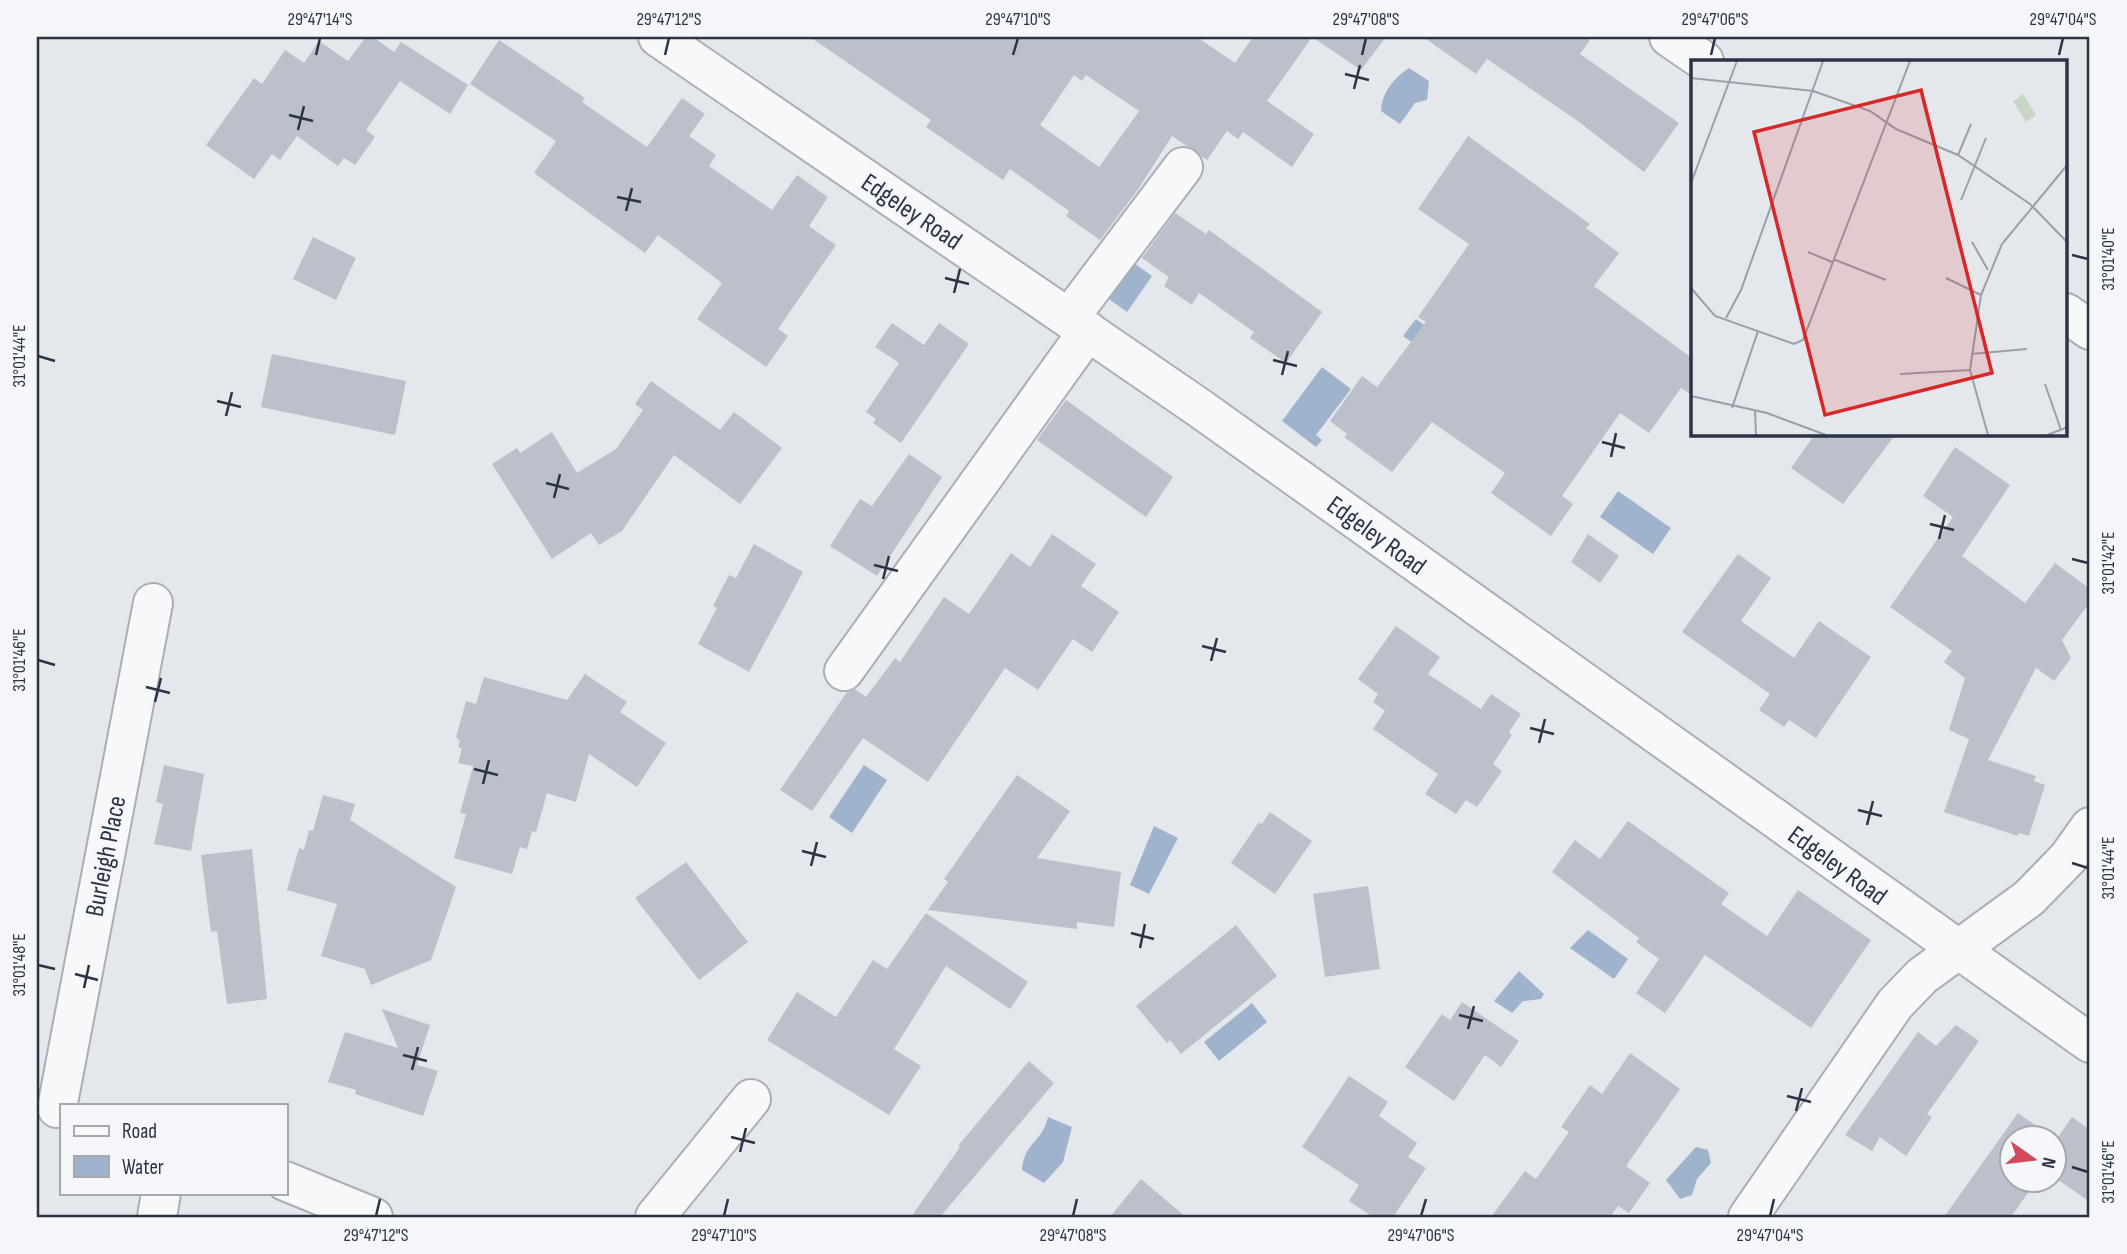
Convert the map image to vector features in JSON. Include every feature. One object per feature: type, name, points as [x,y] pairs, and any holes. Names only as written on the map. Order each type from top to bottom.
[{"type":"street","name":"Edgeley Road","points":[[658,37],[1079,325],[2090,1042]]},
{"type":"street","points":[[1669,37],[1703,60]]},
{"type":"street","points":[[844,671],[1183,167]]},
{"type":"street","points":[[2068,314],[2090,330]]},
{"type":"street","name":"Burleigh Place","points":[[52,1108],[153,603]]},
{"type":"street","points":[[1748,1217],[1883,1020],[1922,976],[2029,898],[2068,858],[2090,827]]},
{"type":"street","points":[[655,1217],[751,1099]]},
{"type":"street","points":[[287,1182],[373,1217]]},
{"type":"street","points":[[157,1217],[161,1194]]},
{"type":"water","points":[[1409,68],[1429,81],[1427,100],[1415,103],[1400,124],[1381,111],[1382,104],[1390,86]]},
{"type":"water","points":[[1134,263],[1152,276],[1127,312],[1109,299]]},
{"type":"water","points":[[1416,319],[1453,346],[1441,363],[1403,336]]},
{"type":"water","points":[[1322,367],[1351,389],[1316,435],[1322,440],[1316,447],[1282,421]]},
{"type":"water","points":[[1618,491],[1671,528],[1653,554],[1600,517]]},
{"type":"water","points":[[864,765],[887,780],[852,833],[829,817]]},
{"type":"water","points":[[1154,826],[1178,838],[1149,894],[1130,885]]},
{"type":"water","points":[[1588,930],[1628,959],[1614,979],[1570,948]]},
{"type":"water","points":[[1519,971],[1544,994],[1541,999],[1523,1001],[1512,1013],[1494,1001]]},
{"type":"water","points":[[1252,1003],[1267,1022],[1219,1061],[1204,1042]]},
{"type":"water","points":[[1048,1117],[1072,1127],[1063,1162],[1044,1183],[1022,1170],[1026,1154],[1042,1132]]},
{"type":"water","points":[[1696,1147],[1708,1150],[1711,1163],[1697,1179],[1692,1195],[1680,1199],[1666,1180]]},
{"type":"building","points":[[366,37],[373,37],[394,52],[401,42],[468,85],[450,114],[400,81],[366,130],[375,137],[355,165],[344,158],[338,166],[297,136],[280,160],[272,154],[254,179],[206,145],[254,78],[262,84],[285,50],[304,63],[319,41],[348,61]]},
{"type":"building","points":[[810,37],[1197,37],[1235,63],[1253,37],[1312,37],[1267,101],[1314,134],[1292,167],[1243,132],[1238,139],[1227,131],[1207,160],[1172,136],[1139,188],[1100,240],[1066,216],[1069,211],[1010,169],[1003,180],[926,127],[931,120]],"holes":[[[1074,75],[1082,81],[1086,75],[1139,111],[1099,167],[1040,125]]]},
{"type":"building","points":[[1312,37],[1386,37],[1361,70]]},
{"type":"building","points":[[1423,37],[1592,37],[1580,54],[1679,123],[1644,172],[1575,119],[1487,59],[1476,74]]},
{"type":"building","points":[[499,40],[585,98],[582,102],[647,147],[682,98],[705,114],[689,136],[716,155],[709,166],[772,210],[797,175],[828,197],[809,226],[836,245],[778,329],[788,336],[766,367],[697,319],[722,283],[658,235],[645,253],[534,173],[556,141],[470,84]]},
{"type":"building","points":[[1468,136],[1590,224],[1586,228],[1619,253],[1594,286],[1691,358],[1691,395],[1681,388],[1649,433],[1620,413],[1562,496],[1573,504],[1551,536],[1491,493],[1505,473],[1432,422],[1392,472],[1344,437],[1347,434],[1330,421],[1362,376],[1377,387],[1426,322],[1418,317],[1469,244],[1418,209]]},
{"type":"building","points":[[1175,213],[1206,234],[1209,230],[1322,312],[1286,363],[1250,338],[1254,332],[1199,293],[1192,305],[1164,286],[1169,277],[1142,258]]},
{"type":"building","points":[[313,237],[356,258],[336,300],[293,279]]},
{"type":"building","points":[[892,323],[924,345],[939,323],[969,344],[901,443],[873,423],[876,419],[866,412],[899,363],[875,347]]},
{"type":"building","points":[[272,354],[406,381],[395,435],[261,407]]},
{"type":"building","points":[[651,381],[720,430],[734,412],[782,448],[740,504],[674,455],[622,531],[599,545],[591,533],[552,559],[492,464],[517,448],[520,453],[552,432],[577,473],[616,449],[643,410],[635,404]]},
{"type":"building","points":[[1066,400],[1173,477],[1146,517],[1037,440]]},
{"type":"building","points":[[1814,436],[1894,436],[1843,504],[1791,468]]},
{"type":"building","points":[[1955,447],[2010,485],[1962,556],[2025,603],[2055,563],[2090,589],[2090,602],[2062,640],[2071,658],[2054,681],[2036,668],[1988,760],[2036,776],[2034,781],[2045,785],[2029,836],[2019,833],[2018,836],[1944,812],[1969,739],[1949,730],[1965,678],[1944,662],[1952,651],[1890,607],[1953,517],[1923,496]]},
{"type":"building","points":[[909,454],[942,477],[877,576],[830,546],[860,499],[872,506]]},
{"type":"building","points":[[1052,534],[1096,564],[1081,586],[1119,612],[1092,652],[1073,639],[1038,690],[1005,668],[928,782],[863,738],[812,811],[780,790],[847,692],[855,689],[866,697],[895,658],[900,662],[944,597],[969,614],[1011,553],[1030,567]]},
{"type":"building","points":[[1588,534],[1619,556],[1600,583],[1571,562]]},
{"type":"building","points":[[754,544],[803,572],[749,672],[698,644],[717,608],[713,606],[729,575],[736,578]]},
{"type":"building","points":[[1738,554],[1771,578],[1741,621],[1794,658],[1819,621],[1871,657],[1816,738],[1789,720],[1784,727],[1759,710],[1770,694],[1682,632]]},
{"type":"building","points":[[1396,626],[1440,657],[1428,674],[1481,709],[1491,694],[1521,714],[1509,732],[1512,735],[1493,764],[1502,771],[1477,807],[1466,800],[1456,814],[1425,794],[1438,774],[1373,729],[1385,711],[1373,702],[1378,694],[1358,679]]},
{"type":"building","points":[[585,674],[627,702],[620,712],[666,743],[637,787],[589,754],[576,802],[547,793],[536,832],[532,831],[527,849],[520,847],[512,874],[454,858],[466,814],[460,813],[473,766],[458,763],[462,748],[458,747],[460,741],[456,737],[466,701],[476,704],[484,677],[567,700]]},
{"type":"building","points":[[164,765],[204,774],[191,851],[154,844],[163,804],[156,802]]},
{"type":"building","points":[[1017,775],[1070,811],[1037,858],[1121,872],[1114,927],[1077,922],[1077,929],[928,910],[948,882],[944,879]]},
{"type":"building","points":[[323,795],[355,804],[350,820],[456,887],[431,960],[371,985],[365,969],[321,956],[337,904],[287,890],[299,848],[304,850],[309,830],[313,831]]},
{"type":"building","points":[[1270,812],[1312,841],[1275,894],[1231,863],[1259,822],[1262,824]]},
{"type":"building","points":[[1628,821],[1729,893],[1721,904],[1767,936],[1798,890],[1871,940],[1811,1028],[1705,955],[1665,1013],[1636,993],[1659,959],[1636,942],[1639,938],[1552,872],[1575,840],[1600,859]]},
{"type":"building","points":[[252,849],[267,999],[227,1004],[217,931],[211,932],[201,855]]},
{"type":"building","points":[[686,862],[748,942],[699,980],[635,898]]},
{"type":"building","points":[[1368,886],[1380,969],[1325,977],[1313,894]]},
{"type":"building","points":[[926,913],[1028,982],[1010,1009],[946,966],[894,1049],[921,1066],[889,1115],[767,1040],[797,992],[836,1017],[873,960],[887,969]]},
{"type":"building","points":[[1236,925],[1277,976],[1181,1054],[1170,1040],[1167,1043],[1136,1006]]},
{"type":"building","points":[[1462,1002],[1519,1041],[1501,1067],[1485,1055],[1454,1101],[1405,1067],[1442,1014],[1450,1020]]},
{"type":"building","points":[[382,1009],[430,1025],[417,1065],[438,1071],[423,1116],[355,1094],[356,1090],[328,1082],[345,1032],[398,1048]]},
{"type":"building","points":[[1956,1025],[1979,1041],[1927,1114],[1932,1117],[1906,1156],[1880,1137],[1872,1151],[1845,1135],[1918,1032],[1936,1046]]},
{"type":"building","points":[[1630,1053],[1680,1089],[1626,1166],[1650,1183],[1629,1213],[1618,1206],[1610,1217],[1491,1217],[1525,1171],[1536,1179],[1569,1132],[1561,1127],[1590,1085],[1602,1094]]},
{"type":"building","points":[[1029,1061],[1054,1083],[940,1217],[911,1217],[960,1147],[958,1146]]},
{"type":"building","points":[[1349,1076],[1388,1102],[1379,1116],[1417,1143],[1408,1157],[1426,1168],[1393,1217],[1373,1217],[1349,1201],[1359,1185],[1302,1147]]},
{"type":"building","points":[[2018,1113],[2033,1124],[2010,1124]]},
{"type":"building","points":[[2072,1117],[2090,1130],[2090,1202],[2068,1187],[2067,1124]]},
{"type":"building","points":[[1997,1143],[1997,1194],[2027,1194],[2011,1217],[1944,1217]]},
{"type":"building","points":[[1141,1179],[1186,1217],[1110,1217]]}]
